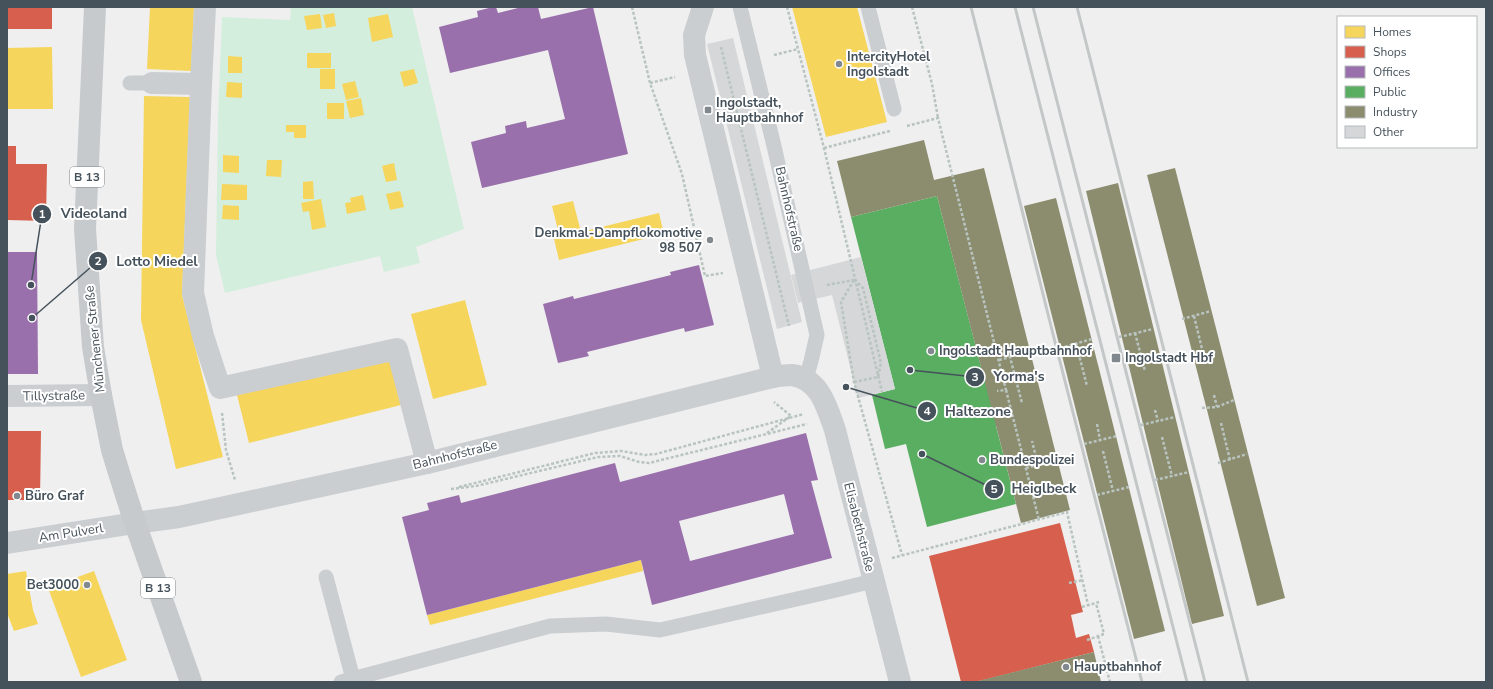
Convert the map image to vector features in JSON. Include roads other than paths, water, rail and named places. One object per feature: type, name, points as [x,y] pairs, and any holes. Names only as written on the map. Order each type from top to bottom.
[{"type":"main road","name":"Münchener Straße","points":[[95,7],[85,229],[93,347],[112,450],[135,523],[191,682]]},
{"type":"street","points":[[205,7],[193,293],[203,336],[220,388],[397,349],[427,463]]},
{"type":"street","points":[[703,7],[694,35],[695,55],[773,377]]},
{"type":"street","points":[[152,83],[201,84]]},
{"type":"street","name":"Bahnhofstraße","points":[[135,523],[179,517],[427,463],[773,377],[791,375],[806,379]]},
{"type":"street","name":"Elisabethstraße","points":[[806,379],[818,390],[829,414],[900,682]]},
{"type":"street","name":"Tillystraße","points":[[7,396],[101,395]]},
{"type":"street","name":"Am Pulverl","points":[[7,542],[135,523]]},
{"type":"lane","name":"Bahnhofstraße","points":[[740,7],[774,146],[817,335],[806,379]]},
{"type":"lane","points":[[868,7],[894,109]]},
{"type":"lane","points":[[130,83],[152,83]]},
{"type":"lane","points":[[326,577],[347,680],[550,626],[606,624],[660,630],[832,591],[871,572]]},
{"type":"railway","points":[[971,7],[1142,682]]},
{"type":"railway","points":[[1015,7],[1187,682]]},
{"type":"railway","points":[[1033,7],[1205,682]]},
{"type":"railway","points":[[1077,7],[1248,682]]},
{"type":"place","name":"IntercityHotel Ingolstadt","points":[[839,64]]},
{"type":"place","name":"Ingolstadt, Hauptbahnhof","points":[[708,110]]},
{"type":"place","name":"Denkmal-Dampflokomotive 98 507","points":[[710,240]]},
{"type":"place","name":"Videoland","points":[[31,285]]},
{"type":"place","name":"Lotto Miedel","points":[[32,318]]},
{"type":"place","name":"Ingolstadt Hauptbahnhof","points":[[931,351]]},
{"type":"place","name":"Ingolstadt Hbf","points":[[1116,358]]},
{"type":"place","name":"Yorma's","points":[[910,370]]},
{"type":"place","name":"Haltezone","points":[[846,387]]},
{"type":"place","name":"Heiglbeck","points":[[922,454]]},
{"type":"place","name":"Bundespolizei","points":[[982,460]]},
{"type":"place","name":"Büro Graf","points":[[17,496]]},
{"type":"place","name":"Bet3000","points":[[87,585]]},
{"type":"place","name":"Hauptbahnhof","points":[[1066,667]]}]
